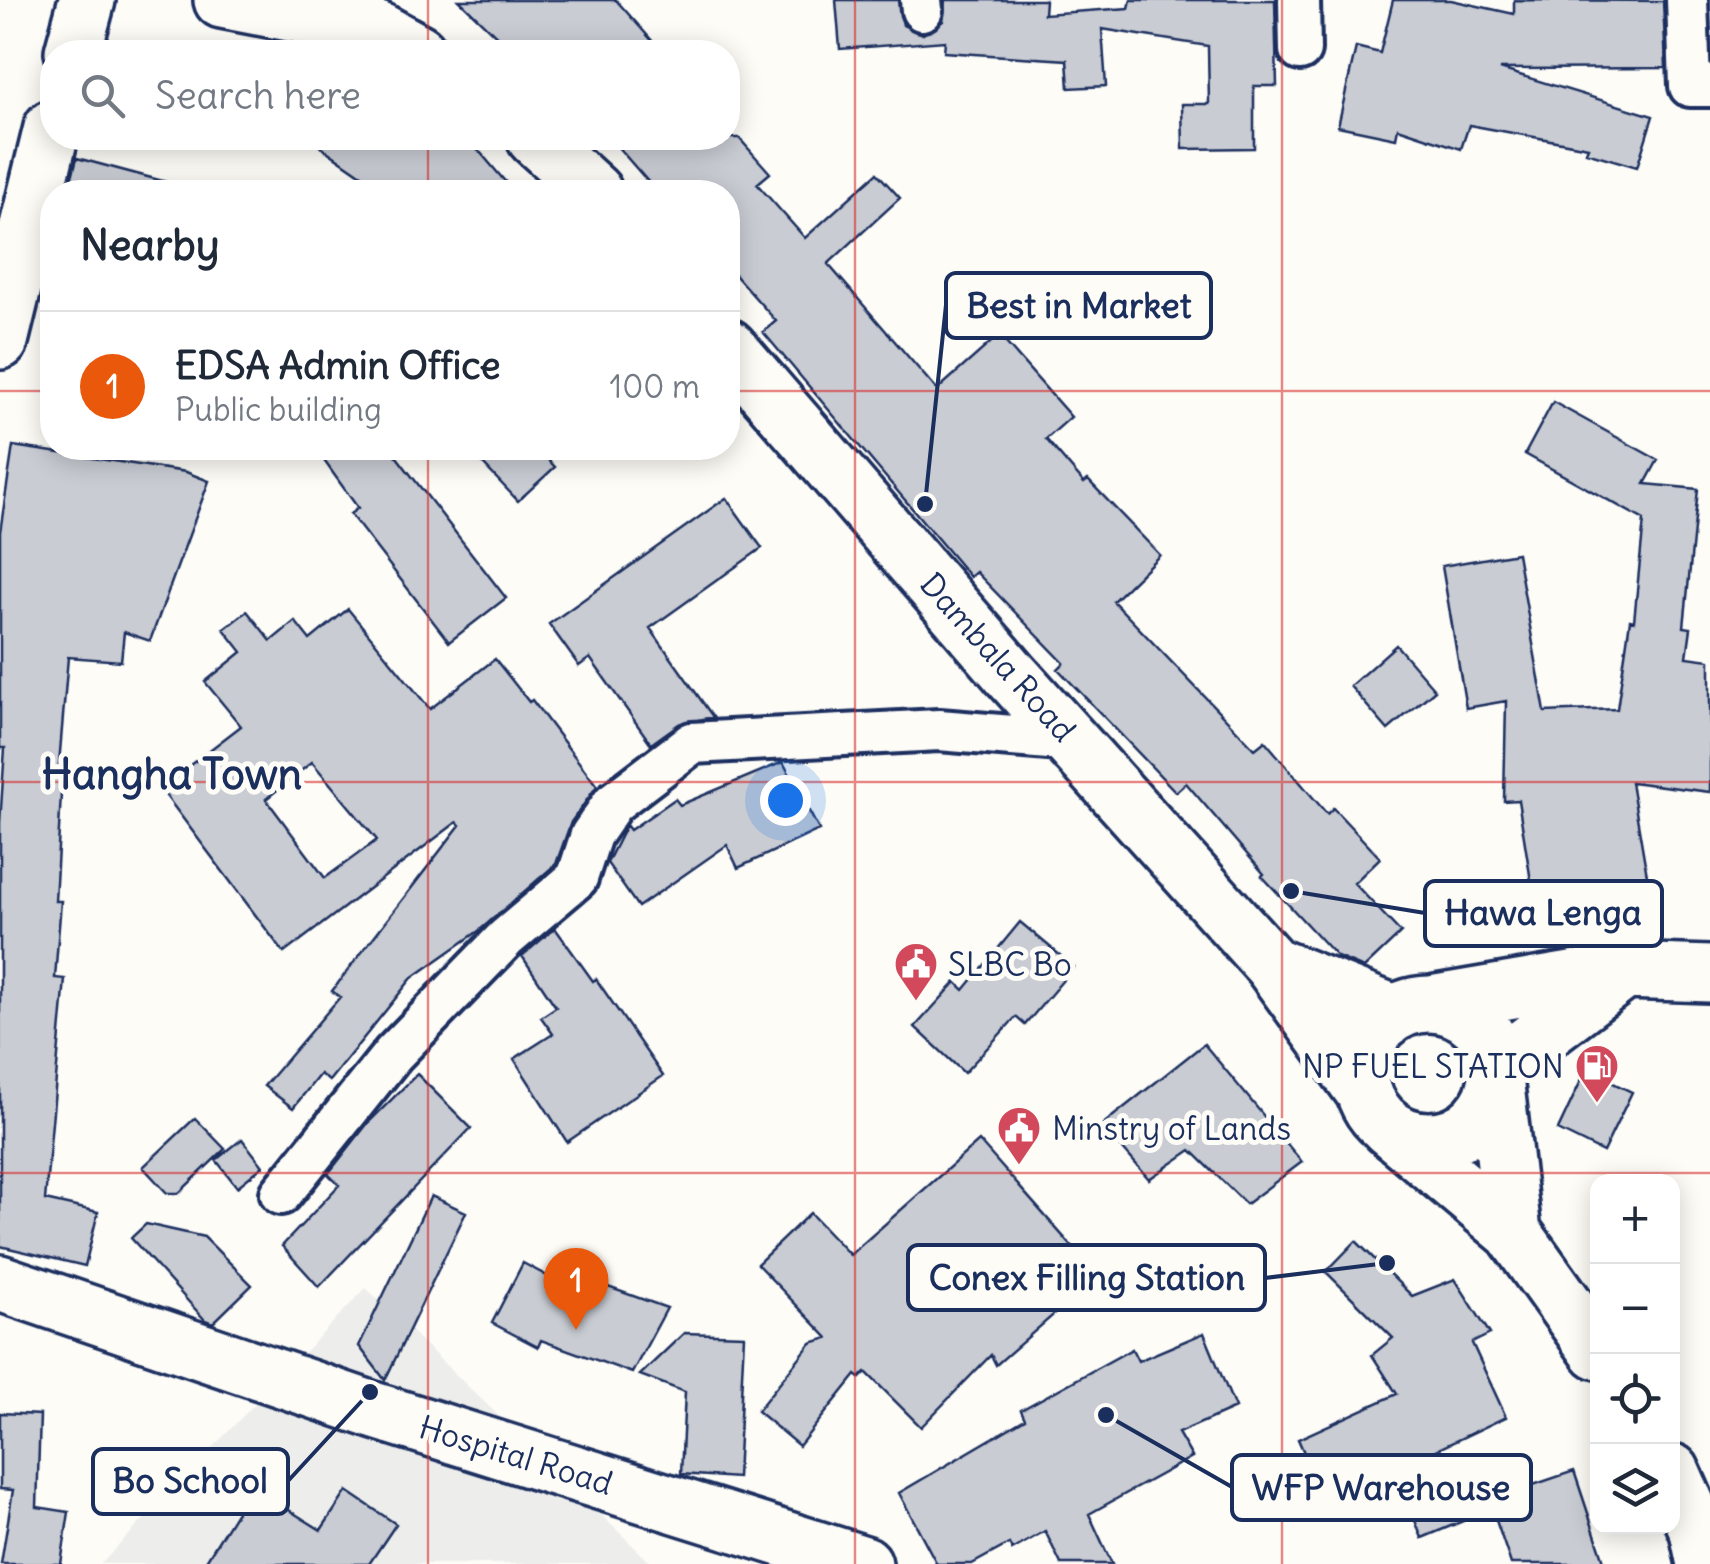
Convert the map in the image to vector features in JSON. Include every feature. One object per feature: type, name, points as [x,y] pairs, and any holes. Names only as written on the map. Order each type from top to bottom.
[{"type":"street","points":[[75,40],[86,0]]},
{"type":"street","points":[[222,0],[378,30],[396,40]]},
{"type":"street","points":[[1299,0],[1300,50]]},
{"type":"street","points":[[1687,0],[1690,86],[1710,86]]},
{"type":"street","points":[[0,341],[47,150]]},
{"type":"street","points":[[549,150],[581,180]]},
{"type":"street","name":"Dambala Road","points":[[740,361],[1272,965],[1374,1107],[1513,1232]]},
{"type":"street","points":[[282,1194],[393,1054],[506,938],[576,878],[591,835],[613,803],[692,742],[939,730],[1073,741]]},
{"type":"street","name":"Dambala Road","points":[[1272,965],[1415,1008]]},
{"type":"street","points":[[1624,971],[1497,1076],[1487,1108],[1472,1126],[1452,1136],[1417,1138],[1374,1107],[1366,1046],[1415,1008],[1624,971],[1710,974]]},
{"type":"street","points":[[1415,1008],[1460,1010],[1478,1024],[1492,1044],[1513,1232],[1590,1340]]},
{"type":"street","name":"Hospital Road","points":[[0,1283],[376,1411],[864,1564]]},
{"type":"street","points":[[1680,1490],[1698,1531],[1705,1564]]},
{"type":"shaded area","points":[[366,1288],[652,1564],[101,1564]]},
{"type":"building","points":[[459,0],[616,0],[651,40],[501,40]]},
{"type":"building","points":[[836,0],[898,0],[903,25],[923,34],[943,21],[945,0],[1045,0],[1044,14],[1129,8],[1131,0],[1275,0],[1277,86],[1254,86],[1254,148],[1183,149],[1182,104],[1209,104],[1208,46],[1102,29],[1106,86],[1069,88],[1067,60],[944,52],[945,41],[840,49]]},
{"type":"building","points":[[1393,0],[1451,0],[1514,14],[1514,0],[1663,1],[1666,68],[1500,69],[1653,116],[1637,167],[1586,152],[1588,147],[1469,125],[1461,149],[1398,128],[1396,138],[1338,126],[1356,47],[1380,53]]},
{"type":"building","points":[[740,139],[770,173],[757,184],[805,238],[877,173],[900,198],[828,264],[937,390],[999,335],[1071,417],[1046,439],[1084,483],[1088,480],[1160,555],[1113,601],[1255,749],[1265,741],[1327,814],[1333,808],[1380,858],[1354,883],[1401,933],[1364,968],[1337,957],[1262,876],[1186,783],[1176,792],[1058,669],[1064,663],[976,572],[970,577],[763,332],[776,321],[740,280],[740,180],[647,180],[620,150],[740,150]]},
{"type":"building","points":[[325,150],[478,150],[504,180],[356,180],[363,176]]},
{"type":"building","points":[[77,158],[159,180],[71,180]]},
{"type":"building","points":[[1553,402],[1658,460],[1645,484],[1698,489],[1684,627],[1691,628],[1687,657],[1710,660],[1710,792],[1631,782],[1651,899],[1572,912],[1570,900],[1535,906],[1518,800],[1504,801],[1506,701],[1466,708],[1442,566],[1517,553],[1545,712],[1617,709],[1630,620],[1634,621],[1644,520],[1525,454]]},
{"type":"building","points":[[13,446],[40,450],[40,460],[106,460],[186,472],[209,481],[150,641],[124,632],[121,661],[68,657],[58,776],[62,776],[55,901],[61,901],[55,978],[65,979],[45,1200],[98,1212],[85,1266],[0,1246],[0,823],[5,748],[0,748],[0,532]]},
{"type":"building","points":[[324,460],[399,460],[506,598],[449,642],[350,514],[358,508]]},
{"type":"building","points":[[479,460],[548,460],[555,467],[518,501]]},
{"type":"building","points":[[726,498],[762,548],[650,628],[713,717],[679,724],[651,744],[590,658],[579,666],[549,624]]},
{"type":"building","points":[[348,609],[430,709],[495,659],[529,702],[532,700],[597,786],[571,822],[556,864],[480,930],[412,978],[329,1081],[320,1074],[293,1108],[264,1086],[340,997],[332,991],[460,825],[457,822],[284,953],[160,788],[241,726],[205,682],[242,652],[224,629],[247,611],[271,641],[295,621],[310,640]],"holes":[[[312,762],[377,840],[325,878],[266,799]]]},
{"type":"building","points":[[1396,645],[1435,690],[1388,730],[1350,686]]},
{"type":"building","points":[[783,762],[819,830],[738,868],[727,845],[638,907],[607,863],[626,825],[630,830],[675,799],[680,805]]},
{"type":"building","points":[[1020,922],[1074,967],[1025,1025],[1016,1017],[964,1073],[915,1027],[956,982],[964,990]]},
{"type":"building","points":[[555,928],[593,981],[596,979],[663,1076],[567,1142],[514,1059],[553,1034],[541,1017],[556,1007],[522,956]]},
{"type":"building","points":[[1204,1044],[1302,1162],[1246,1204],[1191,1150],[1149,1179],[1102,1125]]},
{"type":"building","points":[[1586,1070],[1632,1092],[1603,1152],[1558,1130]]},
{"type":"building","points":[[417,1074],[471,1128],[319,1287],[282,1246],[339,1185],[328,1174],[368,1123]]},
{"type":"building","points":[[195,1118],[225,1149],[179,1193],[167,1193],[143,1167]]},
{"type":"building","points":[[242,1139],[263,1166],[237,1187],[216,1160]]},
{"type":"building","points":[[979,1141],[1098,1276],[996,1365],[991,1355],[921,1427],[866,1372],[860,1378],[856,1375],[799,1446],[757,1411],[811,1343],[828,1338],[757,1264],[810,1213],[850,1255]]},
{"type":"building","points":[[431,1196],[466,1212],[385,1380],[359,1346]]},
{"type":"building","points":[[146,1224],[204,1237],[252,1285],[213,1323],[205,1320],[131,1238]]},
{"type":"building","points":[[1356,1241],[1412,1296],[1455,1279],[1490,1334],[1472,1343],[1506,1417],[1434,1451],[1463,1521],[1422,1538],[1395,1470],[1326,1502],[1298,1439],[1397,1394],[1372,1355],[1393,1338],[1326,1272]]},
{"type":"building","points":[[523,1263],[575,1291],[580,1277],[667,1308],[632,1373],[541,1340],[538,1347],[492,1323]]},
{"type":"building","points":[[684,1333],[744,1335],[737,1478],[681,1474],[685,1392],[640,1375]]},
{"type":"building","points":[[1204,1333],[1235,1408],[1178,1433],[1192,1457],[1089,1514],[1112,1564],[1061,1564],[1045,1531],[1012,1550],[1009,1544],[972,1564],[937,1564],[899,1493],[1025,1419],[1021,1410],[1132,1349],[1138,1361]]},
{"type":"building","points":[[0,1413],[40,1415],[37,1507],[69,1512],[61,1564],[1,1564],[13,1490],[0,1489]]},
{"type":"building","points":[[1574,1471],[1590,1519],[1590,1534],[1595,1534],[1605,1564],[1511,1564],[1489,1500]]},
{"type":"building","points":[[252,1487],[321,1530],[347,1491],[396,1524],[369,1564],[204,1564]]},
{"type":"place","name":"Best in Market","points":[[925,504]]},
{"type":"place","name":"Hawa Lenga","points":[[1291,891]]},
{"type":"place","name":"SLBC Bo","points":[[916,1002]]},
{"type":"place","name":"NP FUEL STATION","points":[[1597,1104]]},
{"type":"place","name":"Minstry of Lands","points":[[1019,1166]]},
{"type":"place","name":"Conex Filling Station","points":[[1387,1263]]},
{"type":"place","name":"EDSA Admin Office","points":[[576,1330]]},
{"type":"place","name":"Bo School","points":[[370,1392]]},
{"type":"place","name":"WFP Warehouse","points":[[1106,1415]]},
{"type":"district","name":"Hangha Town","points":[[172,774]]}]
